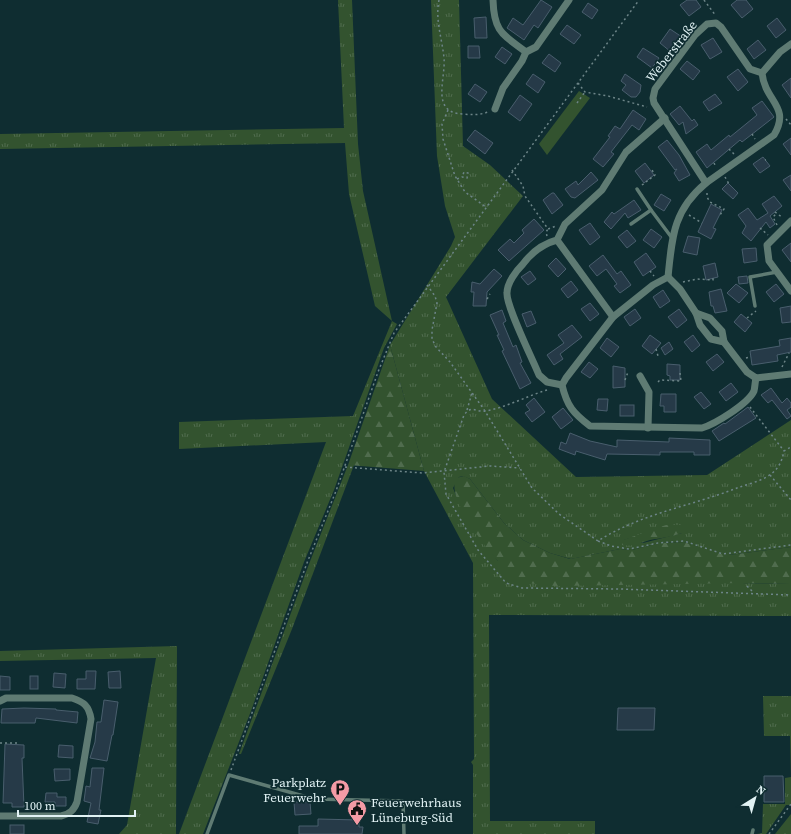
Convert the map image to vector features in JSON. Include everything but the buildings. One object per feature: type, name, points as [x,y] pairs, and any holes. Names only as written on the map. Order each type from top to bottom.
[{"type":"street","points":[[493,0],[496,26],[503,34],[526,52]]},
{"type":"street","points":[[495,108],[503,88],[522,61],[526,52],[536,46],[569,0]]},
{"type":"street","name":"Weberstraße","points":[[706,184],[665,118],[654,104],[653,98],[655,89],[695,35],[707,24],[716,24],[721,27],[750,69],[762,74]]},
{"type":"street","points":[[668,277],[672,239],[684,205],[696,192],[774,135],[781,127],[785,118],[784,111],[766,88],[762,74],[780,52],[791,44]]},
{"type":"street","points":[[562,385],[547,382],[539,375],[510,305],[507,293],[511,280],[527,258],[539,247],[557,240],[565,224],[602,190],[626,152],[665,118]]},
{"type":"street","points":[[790,222],[767,245],[769,261],[791,291]]},
{"type":"street","points":[[557,240],[613,317]]},
{"type":"street","points":[[668,277],[675,284],[696,313],[700,325],[711,339],[724,342]]},
{"type":"street","points":[[562,385],[613,317],[653,285],[668,277]]},
{"type":"street","points":[[696,313],[710,318],[722,331],[724,342],[747,372],[756,378],[791,374]]},
{"type":"street","points":[[640,376],[649,392],[648,428]]},
{"type":"street","points":[[562,385],[566,401],[576,416],[590,426],[702,428],[712,425],[746,400],[754,391],[756,378]]},
{"type":"street","points":[[0,701],[6,698],[72,698],[82,701],[89,708],[91,719],[77,802],[74,809],[68,814],[61,816],[0,816]]},
{"type":"lane","points":[[637,189],[672,239]]},
{"type":"lane","points":[[631,224],[651,210]]},
{"type":"lane","points":[[755,306],[750,277],[777,272]]},
{"type":"lane","points":[[207,834],[229,775],[314,799],[403,801],[404,834]]},
{"type":"path","points":[[439,0],[437,18],[445,70],[442,96],[443,104],[448,110],[459,114],[483,114]]},
{"type":"path","points":[[229,775],[307,563],[345,467],[390,340],[427,286],[639,0]]},
{"type":"path","points":[[704,0],[717,18]]},
{"type":"path","points":[[578,83],[585,92],[608,96],[649,108],[654,104]]},
{"type":"path","points":[[577,103],[585,92]]},
{"type":"path","points":[[448,110],[442,124],[443,139],[457,179],[465,192],[486,207]]},
{"type":"path","points":[[785,118],[791,125]]},
{"type":"path","points":[[512,170],[523,186],[525,196],[548,229],[565,224]]},
{"type":"path","points":[[637,189],[655,175],[652,170]]},
{"type":"path","points":[[457,179],[462,177]]},
{"type":"path","points":[[707,193],[706,197],[710,202],[724,209],[720,215]]},
{"type":"path","points":[[775,212],[790,222]]},
{"type":"path","points":[[688,214],[691,218],[702,223]]},
{"type":"path","points":[[777,214],[773,217],[780,232]]},
{"type":"path","points":[[760,228],[773,240]]},
{"type":"path","points":[[675,284],[697,279],[713,280],[713,278]]},
{"type":"path","points":[[427,286],[435,296],[437,303],[432,330],[432,339],[436,347],[472,392],[485,411],[532,488],[559,514],[598,541],[611,546],[629,549],[658,543],[684,541],[723,554],[791,545]]},
{"type":"path","points":[[487,299],[490,294]]},
{"type":"path","points":[[747,318],[756,311]]},
{"type":"path","points":[[656,349],[658,356]]},
{"type":"path","points":[[782,367],[789,353]]},
{"type":"path","points":[[625,380],[628,372]]},
{"type":"path","points":[[658,382],[660,380],[681,381],[680,373]]},
{"type":"path","points":[[468,410],[473,409],[485,411],[549,389]]},
{"type":"path","points":[[472,392],[468,410],[464,416],[444,472],[446,494],[478,550],[506,582],[522,588],[753,592],[791,595]]},
{"type":"path","points":[[746,400],[784,451]]},
{"type":"path","points":[[598,541],[610,533],[657,513],[709,499],[770,475],[780,464],[784,451],[791,447]]},
{"type":"path","points":[[345,467],[400,472],[444,472],[490,466],[520,468]]},
{"type":"path","points":[[770,475],[791,500]]},
{"type":"path","points":[[747,586],[753,592]]},
{"type":"path","points":[[0,743],[20,743]]},
{"type":"path","points":[[769,834],[791,804]]},
{"type":"green space","points":[[338,0],[352,0],[358,144],[363,191],[392,321],[375,306],[349,194],[345,143],[0,149],[0,134],[344,128]]},
{"type":"green space","points":[[431,0],[459,0],[463,146],[490,165],[523,196],[446,297],[492,399],[576,477],[707,475],[791,420],[791,547],[721,555],[684,542],[659,543],[632,550],[620,549],[571,559],[550,553],[523,540],[504,523],[470,479],[463,476],[459,477],[453,488],[462,508],[473,526],[498,561],[741,583],[791,584],[791,616],[489,615],[490,821],[595,821],[595,834],[473,834],[473,765],[471,762],[474,759],[473,563],[424,471],[390,345],[451,246],[455,237],[445,206],[437,156]],"holes":[[[682,533],[643,543],[624,540],[630,538]]]},
{"type":"green space","points":[[579,91],[590,98],[547,155],[539,144]]},
{"type":"green space","points":[[392,321],[397,324],[384,348],[334,490],[304,562],[251,711],[203,834],[179,834],[326,442],[179,449],[179,422],[353,416]]},
{"type":"green space","points":[[390,345],[424,471],[348,465]]},
{"type":"green space","points":[[348,465],[354,465],[292,629],[241,754],[239,754],[309,564]]},
{"type":"green space","points":[[464,476],[470,479],[504,523],[523,540],[550,553],[570,559],[620,549],[632,550],[659,543],[684,542],[721,554],[729,555],[791,547],[791,584],[741,583],[557,586],[525,582],[512,574],[493,556],[466,517],[458,502],[455,489],[456,480]]},
{"type":"green space","points":[[666,525],[680,525],[683,529],[682,533],[634,545],[622,545],[623,540]]},
{"type":"green space","points":[[177,646],[176,834],[119,834],[127,825],[156,658],[0,661],[0,651]]},
{"type":"green space","points":[[763,696],[791,696],[791,777],[790,736],[764,736]]},
{"type":"green space","points":[[791,777],[791,805],[786,805],[766,834],[757,834],[762,833],[763,804],[785,804],[785,778]]},
{"type":"green space","points":[[791,814],[791,834],[775,834]]},
{"type":"place","name":"Parkplatz Feuerwehr","points":[[340,806]]},
{"type":"place","name":"Feuerwehrhaus Lüneburg-Süd","points":[[357,826]]}]
